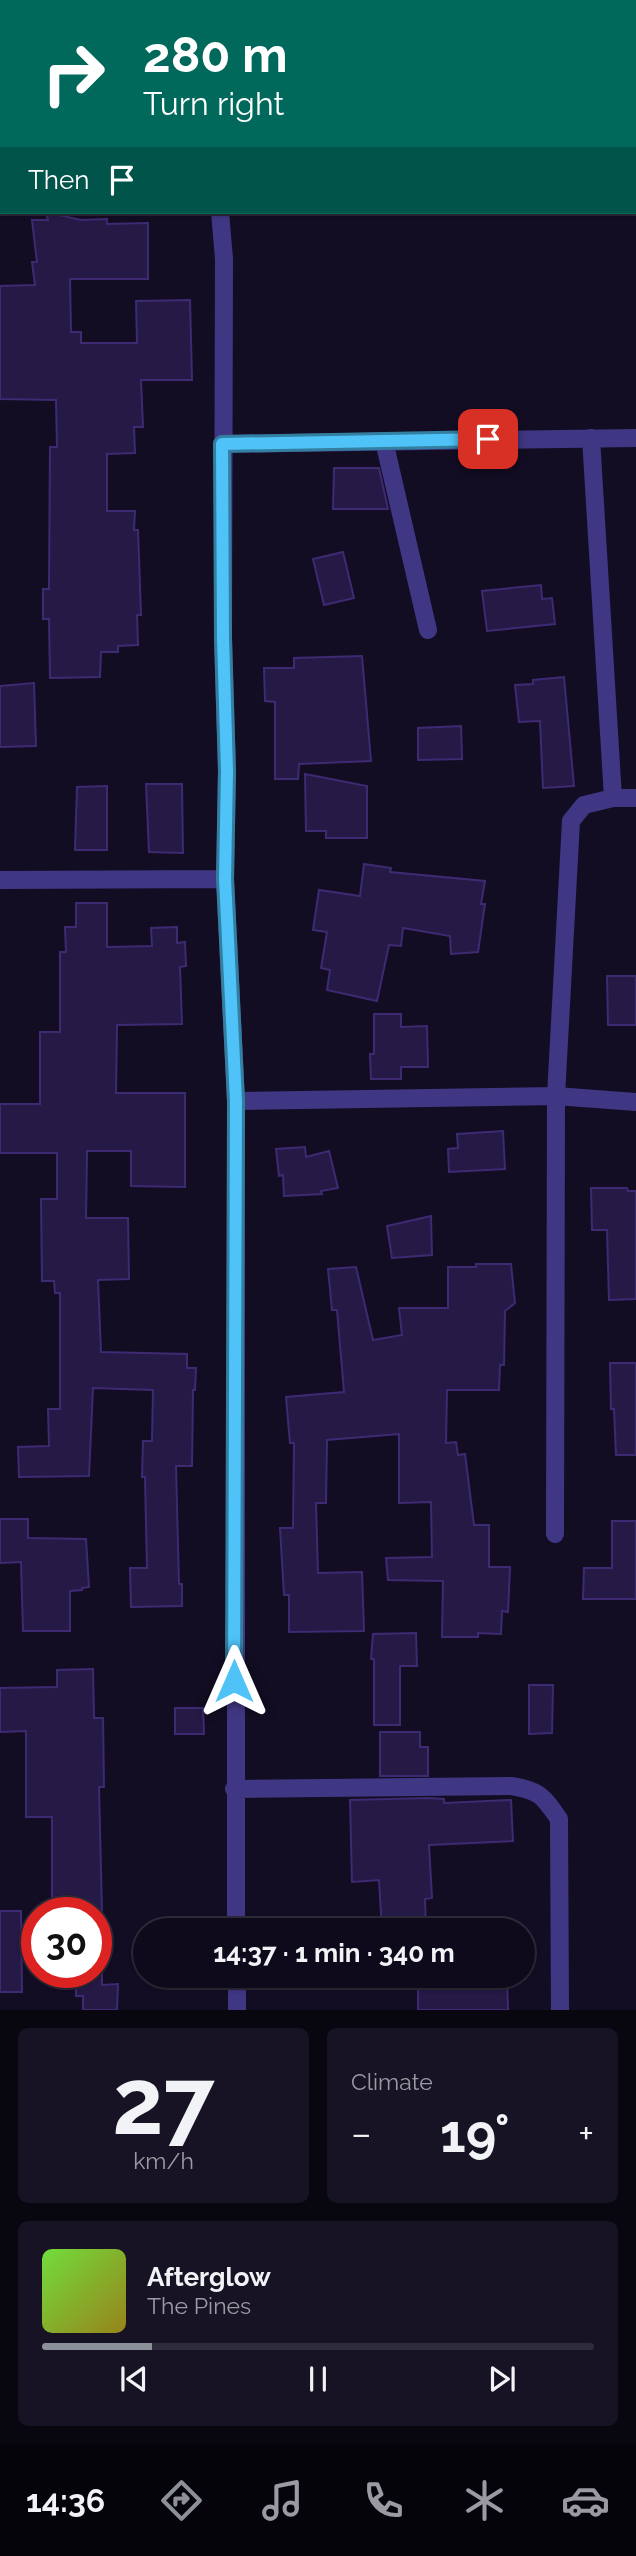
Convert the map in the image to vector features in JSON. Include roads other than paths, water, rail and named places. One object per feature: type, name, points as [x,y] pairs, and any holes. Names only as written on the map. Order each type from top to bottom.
[{"type":"street","points":[[630,0],[636,0]]},
{"type":"street","points":[[220,214],[224,259],[222,444],[227,771],[225,879],[236,1101],[236,1918]]},
{"type":"street","points":[[591,438],[613,798]]},
{"type":"street","points":[[222,444],[636,438]]},
{"type":"street","points":[[384,441],[428,630]]},
{"type":"street","points":[[555,1534],[556,1097],[571,821],[584,805],[613,798],[636,798]]},
{"type":"street","points":[[0,880],[225,879]]},
{"type":"street","points":[[236,1101],[556,1097],[636,1102]]},
{"type":"street","points":[[234,1790],[511,1786],[532,1789],[544,1797],[559,1819],[560,2010]]},
{"type":"street","points":[[237,1988],[237,2010]]}]
